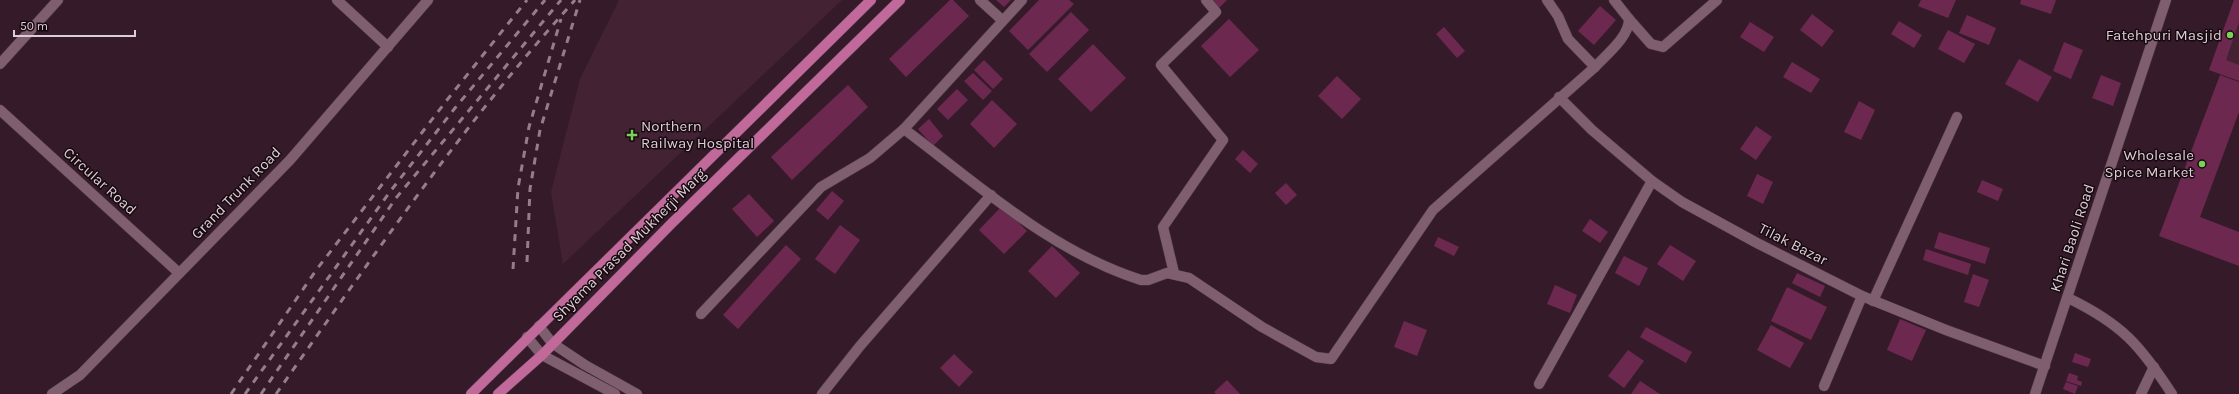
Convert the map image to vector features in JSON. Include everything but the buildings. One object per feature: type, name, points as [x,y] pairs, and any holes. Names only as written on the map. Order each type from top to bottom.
[{"type":"main road","name":"Shyama Prasad Mukherji Marg","points":[[471,394],[871,0]]},
{"type":"main road","name":"Shyama Prasad Mukherji Marg","points":[[498,394],[542,355],[552,343],[900,0]]},
{"type":"street","points":[[0,64],[58,0]]},
{"type":"street","points":[[337,0],[388,46]]},
{"type":"street","name":"Grand Trunk Road","points":[[52,394],[80,375],[290,160],[428,0]]},
{"type":"street","points":[[980,0],[1002,20]]},
{"type":"street","points":[[701,314],[822,188],[870,158],[904,129],[1002,20],[1022,0]]},
{"type":"street","points":[[1174,273],[1163,227],[1223,140],[1161,65],[1216,12],[1206,0]]},
{"type":"street","points":[[1547,0],[1558,16],[1568,38],[1596,67]]},
{"type":"street","points":[[1614,0],[1651,44],[1663,47],[1717,0]]},
{"type":"street","name":"Khari Baoli Road","points":[[2035,394],[2166,0]]},
{"type":"street","points":[[904,129],[1053,240],[1136,278],[1148,280],[1167,273],[1174,273],[1189,278],[1262,327],[1316,357],[1331,359],[1433,210],[1559,97],[1596,67],[1625,33],[1629,19]]},
{"type":"street","name":"Tilak Bazar","points":[[1559,97],[1592,130],[1652,181],[1682,202],[1757,243],[1873,301],[2044,366]]},
{"type":"street","name":"Circular Road","points":[[0,110],[179,273]]},
{"type":"street","points":[[1873,301],[1957,117]]},
{"type":"street","points":[[1539,384],[1652,181]]},
{"type":"street","points":[[822,394],[860,346],[991,195]]},
{"type":"street","points":[[1824,386],[1862,296]]},
{"type":"street","points":[[2068,298],[2114,323],[2125,332],[2154,367],[2172,394]]},
{"type":"street","points":[[539,326],[552,343],[585,365],[637,394]]},
{"type":"street","points":[[528,337],[542,355],[615,394]]},
{"type":"street","points":[[2141,394],[2154,367]]},
{"type":"street","points":[[67,394],[80,375]]},
{"type":"shaded area","name":"Northern Railway Hospital","points":[[619,0],[842,0],[563,264],[551,192],[580,79]]},
{"type":"shaded area","name":"Fatehpuri Masjid","points":[[2234,0],[2239,0],[2239,81],[2209,70]]},
{"type":"railway","points":[[231,394],[317,269],[447,100],[527,0]]},
{"type":"railway","points":[[245,394],[389,193],[455,108],[545,0]]},
{"type":"railway","points":[[261,394],[396,198],[561,0]]},
{"type":"railway","points":[[276,394],[383,242],[457,143],[495,94],[575,0]]},
{"type":"railway","points":[[527,262],[530,189],[540,130],[580,0]]},
{"type":"railway","points":[[513,269],[518,188],[529,127],[561,19]]},
{"type":"place","name":"Fatehpuri Masjid","points":[[2230,35]]},
{"type":"place","name":"Northern Railway Hospital","points":[[632,135]]},
{"type":"place","name":"Wholesale Spice Market","points":[[2202,164]]}]
